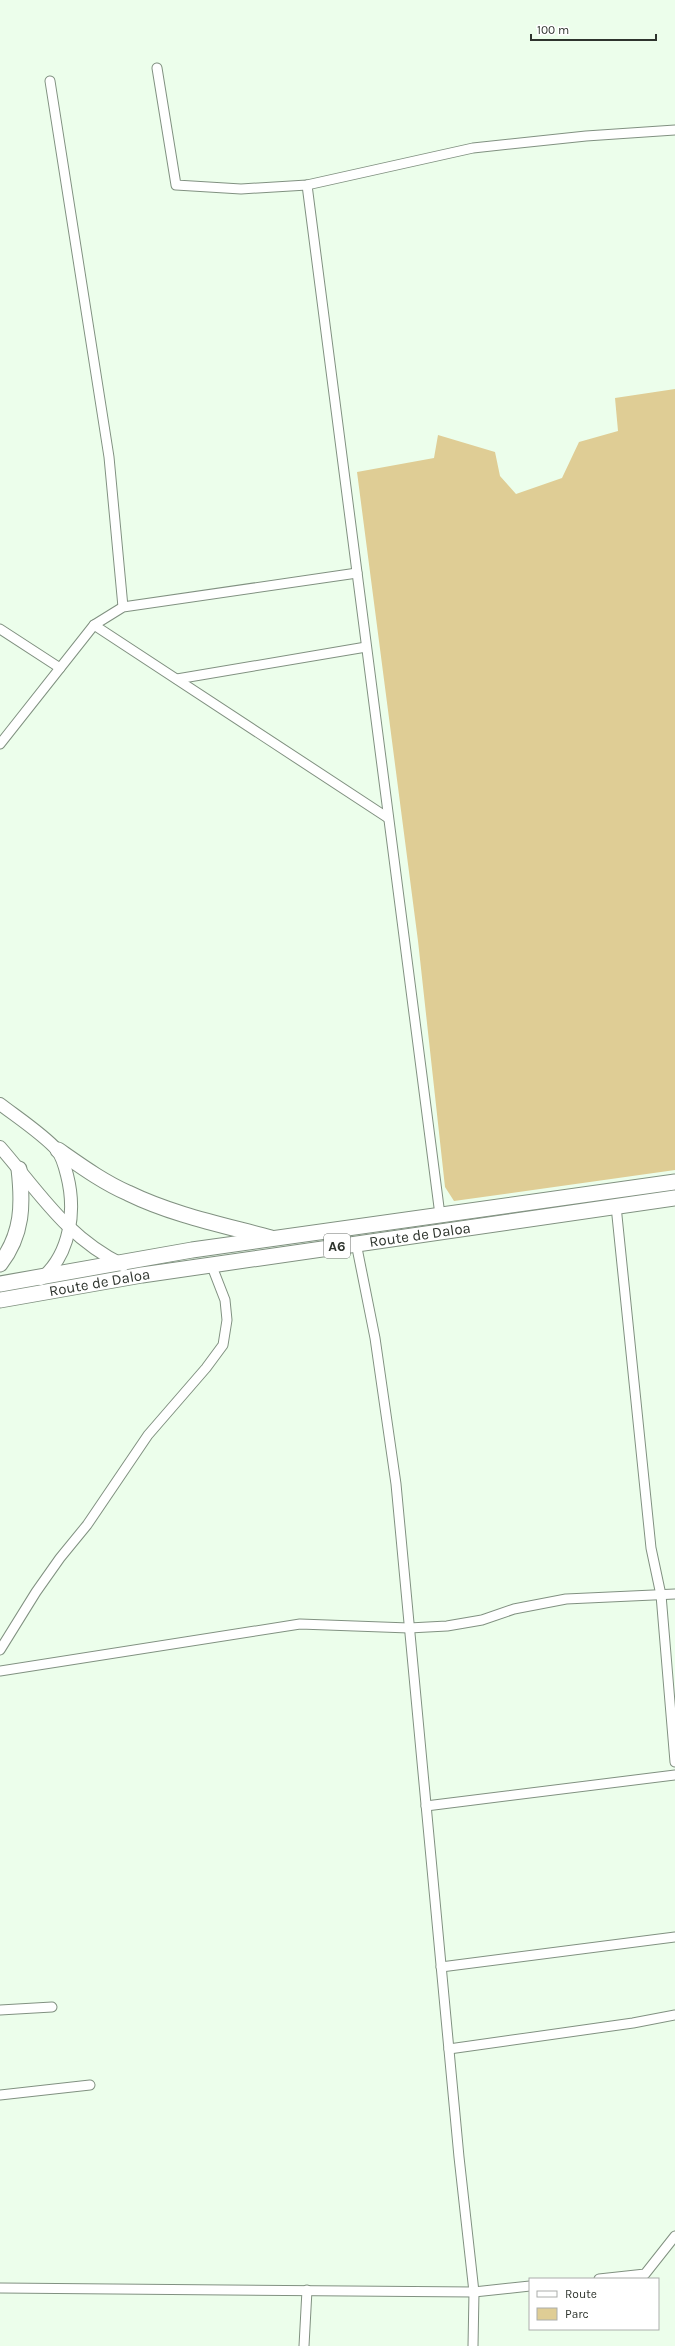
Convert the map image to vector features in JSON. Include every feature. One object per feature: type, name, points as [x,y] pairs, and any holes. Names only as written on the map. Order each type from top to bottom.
[{"type":"highway","points":[[58,1150],[100,1178],[129,1194],[202,1220],[278,1240]]},
{"type":"highway","points":[[0,1264],[14,1242],[20,1226],[22,1193],[19,1169]]},
{"type":"highway","name":"A6","points":[[278,1240],[440,1215],[675,1182]]},
{"type":"highway","name":"Route de Daloa","points":[[0,1300],[210,1264],[675,1198]]},
{"type":"highway","name":"Route de Daloa","points":[[0,1284],[118,1263],[278,1240]]},
{"type":"main road","points":[[0,1104],[58,1150],[65,1168],[72,1203],[70,1229],[56,1262],[45,1276],[20,1296]]},
{"type":"main road","points":[[0,1147],[58,1218],[70,1229],[118,1263],[142,1275]]},
{"type":"street","points":[[157,68],[176,185],[241,189],[307,185],[473,148],[586,136],[675,130]]},
{"type":"street","points":[[50,81],[109,457],[123,607]]},
{"type":"street","points":[[307,185],[440,1215]]},
{"type":"street","points":[[0,744],[94,625],[123,607],[357,573]]},
{"type":"street","points":[[94,625],[388,818]]},
{"type":"street","points":[[0,629],[60,668]]},
{"type":"street","points":[[177,679],[366,647]]},
{"type":"street","points":[[616,1206],[651,1548],[660,1595],[675,1762]]},
{"type":"street","points":[[356,1243],[375,1338],[396,1484],[441,1968],[474,2292],[473,2346]]},
{"type":"street","points":[[0,1650],[36,1592],[108,1495],[148,1435],[206,1368],[223,1345],[227,1320],[225,1300],[210,1264]]},
{"type":"street","points":[[0,1671],[300,1624],[409,1628],[447,1626],[482,1620],[514,1609],[566,1599],[675,1594]]},
{"type":"street","points":[[426,1806],[675,1775]]},
{"type":"street","points":[[441,1968],[675,1937]]},
{"type":"street","points":[[0,2010],[52,2007]]},
{"type":"street","points":[[449,2049],[633,2023],[675,2015]]},
{"type":"street","points":[[0,2095],[90,2085]]},
{"type":"street","points":[[608,2278],[645,2274],[675,2236]]},
{"type":"street","points":[[0,2288],[474,2292],[529,2286]]},
{"type":"street","points":[[304,2346],[307,2290]]},
{"type":"green space","points":[[675,389],[675,1170],[454,1201],[445,1187],[418,941],[357,472],[434,458],[438,435],[495,452],[500,476],[516,494],[562,478],[579,442],[618,431],[615,398]]}]
